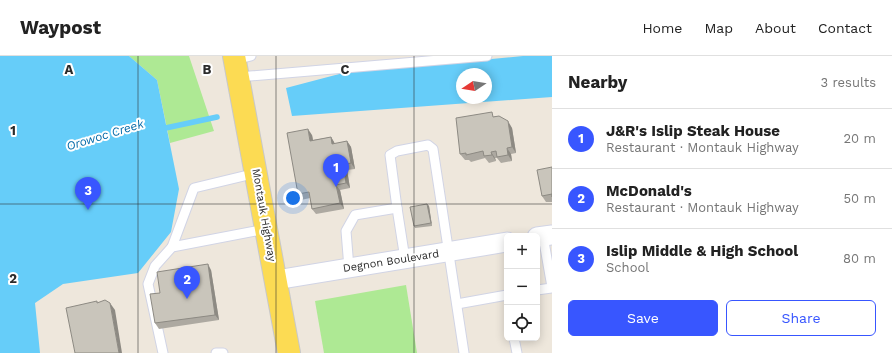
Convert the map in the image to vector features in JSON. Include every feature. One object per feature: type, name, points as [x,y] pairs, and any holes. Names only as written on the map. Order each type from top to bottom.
[{"type":"main road","name":"Montauk Highway","points":[[239,62],[256,173],[290,353]]},
{"type":"street","name":"Degnon Boulevard","points":[[276,280],[504,243]]},
{"type":"lane","points":[[239,62],[487,56]]},
{"type":"lane","points":[[405,259],[390,155],[396,151],[428,145],[433,149],[464,353]]},
{"type":"lane","points":[[162,353],[148,284],[155,266],[172,247],[194,188],[256,173]]},
{"type":"lane","points":[[349,268],[346,231],[356,215],[397,208]]},
{"type":"lane","points":[[172,247],[266,228]]},
{"type":"lane","points":[[540,289],[552,287],[544,236]]},
{"type":"lane","points":[[457,304],[504,296]]},
{"type":"lane","points":[[514,341],[516,353]]},
{"type":"lane","points":[[216,353],[223,353]]},
{"type":"green space","points":[[129,56],[189,56],[214,131],[170,143],[157,80]]},
{"type":"green space","points":[[406,285],[417,353],[324,353],[315,301]]},
{"type":"water","points":[[0,56],[129,56],[157,80],[179,189],[171,232],[138,273],[63,284],[35,303],[40,353],[0,353]]},
{"type":"water","points":[[523,56],[552,56],[552,97],[492,101],[492,68],[456,68],[456,104],[292,116],[286,88],[343,73]]},
{"type":"building","points":[[492,112],[493,117],[499,116],[508,121],[512,147],[507,148],[508,155],[497,157],[496,151],[491,152],[492,155],[484,156],[483,151],[466,155],[466,153],[460,154],[456,118]]},
{"type":"building","points":[[308,129],[310,141],[331,137],[332,144],[347,141],[351,163],[343,165],[346,183],[336,185],[340,203],[312,209],[309,192],[298,194],[287,133]]},
{"type":"building","points":[[552,167],[552,194],[542,196],[537,170]]},
{"type":"building","points":[[427,204],[431,223],[414,226],[410,207]]},
{"type":"building","points":[[208,264],[215,315],[155,323],[150,294],[160,293],[157,272]]},
{"type":"building","points":[[105,300],[110,303],[119,353],[75,353],[66,308],[97,301],[97,303]]},
{"type":"waterway","name":"Orowoc Creek","points":[[161,129],[217,117]]},
{"type":"place","name":"J&R's Islip Steak House","points":[[336,187]]},
{"type":"place","name":"Islip Middle & High School","points":[[88,210]]},
{"type":"place","name":"McDonald's","points":[[187,299]]}]
